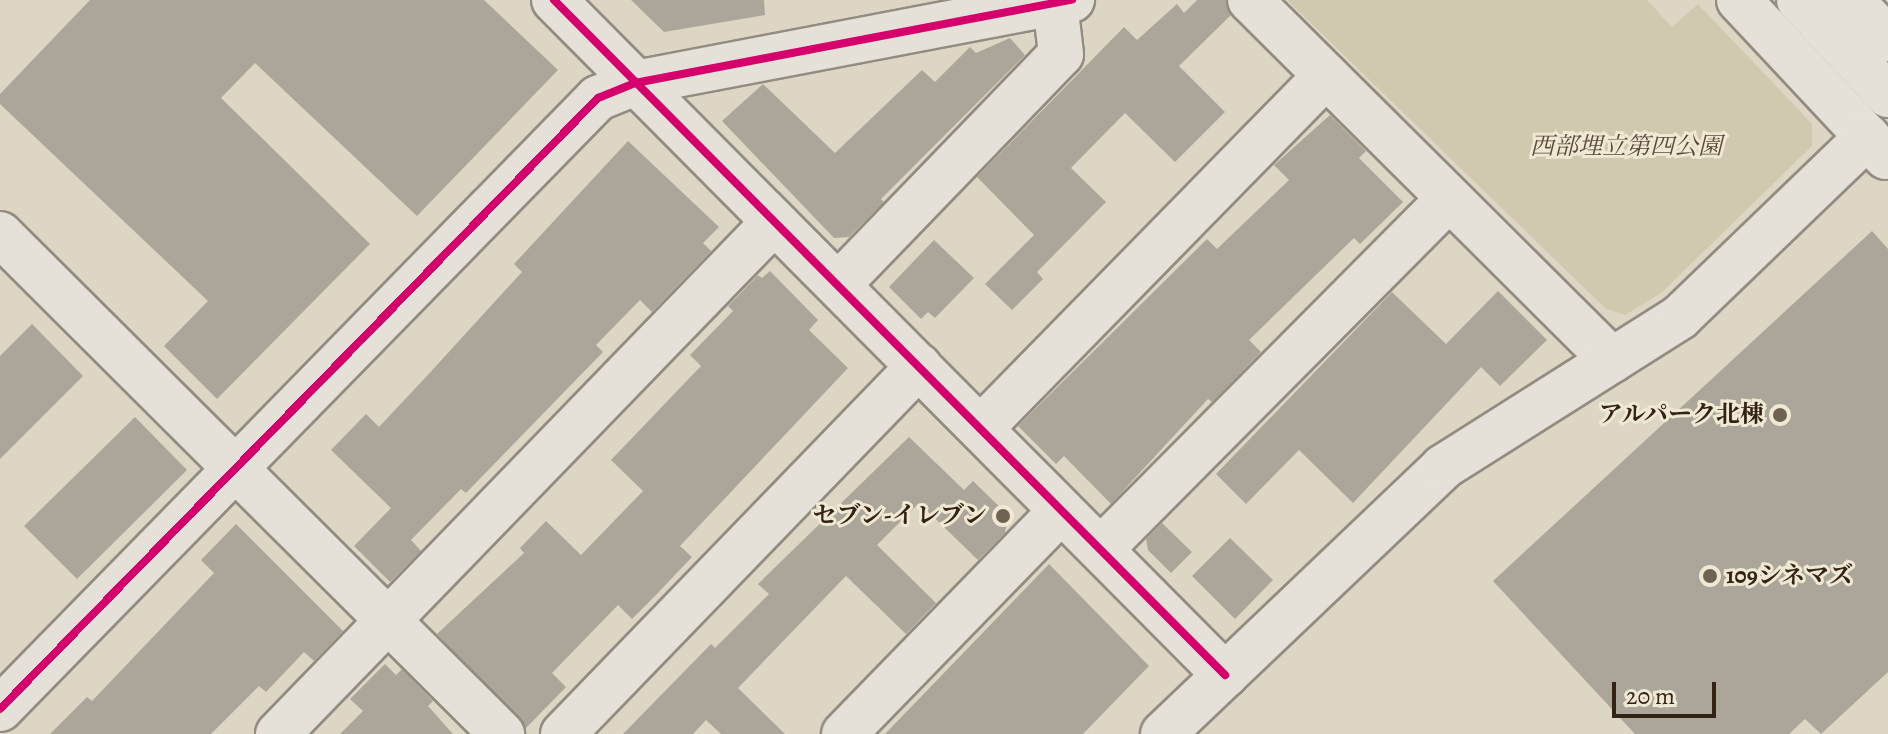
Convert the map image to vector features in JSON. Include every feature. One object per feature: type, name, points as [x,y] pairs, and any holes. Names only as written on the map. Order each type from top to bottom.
[{"type":"street","points":[[554,0],[1225,675]]},
{"type":"street","points":[[1250,0],[1612,360]]},
{"type":"street","points":[[1163,734],[1443,467],[1680,317],[1877,148],[1739,0]]},
{"type":"street","points":[[1799,0],[1888,95]]},
{"type":"street","points":[[1851,0],[1888,39]]},
{"type":"street","points":[[0,709],[598,98],[635,83],[1064,2],[1061,54],[838,285]]},
{"type":"street","points":[[981,428],[1326,76]]},
{"type":"street","points":[[1102,548],[1449,199]]},
{"type":"street","points":[[278,734],[773,223]]},
{"type":"street","points":[[0,234],[502,734]]},
{"type":"street","points":[[563,734],[919,366]]},
{"type":"street","points":[[844,734],[1060,512]]},
{"type":"green space","name":"西部埋立第四公園","points":[[1287,0],[1647,0],[1672,27],[1698,4],[1812,124],[1812,146],[1661,293],[1625,315],[1606,309]]},
{"type":"building","points":[[90,0],[484,0],[558,70],[417,216],[255,63],[221,98],[370,244],[217,399],[164,346],[208,301],[0,104],[0,94]]},
{"type":"building","points":[[631,0],[764,0],[765,15],[664,32]]},
{"type":"building","points":[[1197,0],[1226,0],[1231,15],[1179,66],[1225,112],[1175,162],[1125,113],[1071,168],[1106,202],[1037,272],[1043,279],[1012,310],[985,284],[1034,235],[977,177],[1124,27],[1137,40],[1177,4],[1184,13]]},
{"type":"building","points":[[1010,38],[1025,55],[881,199],[884,202],[849,237],[834,238],[722,121],[763,84],[835,153],[922,70],[935,82],[970,47],[976,53]]},
{"type":"building","points":[[1330,115],[1366,151],[1359,158],[1403,202],[1360,244],[1354,238],[1249,340],[1261,352],[1212,402],[1208,399],[1111,504],[1064,456],[1056,464],[1018,426],[1207,239],[1217,249],[1289,180],[1274,165]]},
{"type":"building","points":[[628,141],[719,227],[703,243],[711,251],[652,312],[640,300],[596,345],[603,352],[466,493],[461,489],[411,540],[421,551],[390,582],[354,546],[391,508],[331,450],[366,414],[379,427],[522,272],[514,264]]},
{"type":"building","name":"アルパーク北棟","points":[[1872,231],[1888,249],[1888,672],[1821,734],[1805,719],[1789,734],[1635,734],[1493,581]]},
{"type":"building","points":[[934,240],[974,278],[935,318],[928,312],[921,319],[889,287]]},
{"type":"building","points":[[770,271],[818,320],[809,330],[848,368],[680,546],[692,557],[654,597],[632,619],[618,605],[552,673],[566,687],[526,728],[437,634],[524,553],[520,548],[546,521],[581,555],[643,491],[611,460],[701,366],[690,355],[733,311],[728,306],[758,275],[762,278]]},
{"type":"building","points":[[1498,291],[1547,340],[1500,386],[1481,367],[1353,503],[1299,450],[1246,504],[1216,474],[1392,292],[1446,344]]},
{"type":"building","points":[[32,324],[83,376],[0,459],[0,356]]},
{"type":"building","points":[[135,417],[187,470],[77,579],[24,526]]},
{"type":"building","points":[[909,437],[964,490],[973,481],[1008,515],[1005,533],[978,560],[919,503],[877,545],[936,603],[906,634],[846,576],[738,688],[785,734],[721,734],[706,720],[693,734],[623,734],[711,644],[715,648],[769,594],[758,584]]},
{"type":"building","points":[[1162,523],[1192,552],[1171,573],[1148,550],[1146,539]]},
{"type":"building","points":[[236,524],[343,631],[314,661],[304,652],[266,692],[259,686],[211,734],[50,734],[87,697],[92,701],[214,573],[201,560]]},
{"type":"building","points":[[1230,538],[1273,580],[1235,619],[1192,576]]},
{"type":"building","points":[[1049,564],[1149,666],[1083,734],[885,734]]},
{"type":"building","points":[[385,664],[396,675],[402,669],[433,701],[428,706],[453,734],[340,734],[363,711],[350,699]]},
{"type":"cycle path","points":[[554,0],[1225,675]]},
{"type":"cycle path","points":[[0,709],[598,98],[635,83],[1072,0]]},
{"type":"place","name":"アルパーク北棟","points":[[1780,415]]},
{"type":"place","name":"セブン-イレブン","points":[[1003,516]]},
{"type":"place","name":"109シネマズ","points":[[1710,576]]}]
